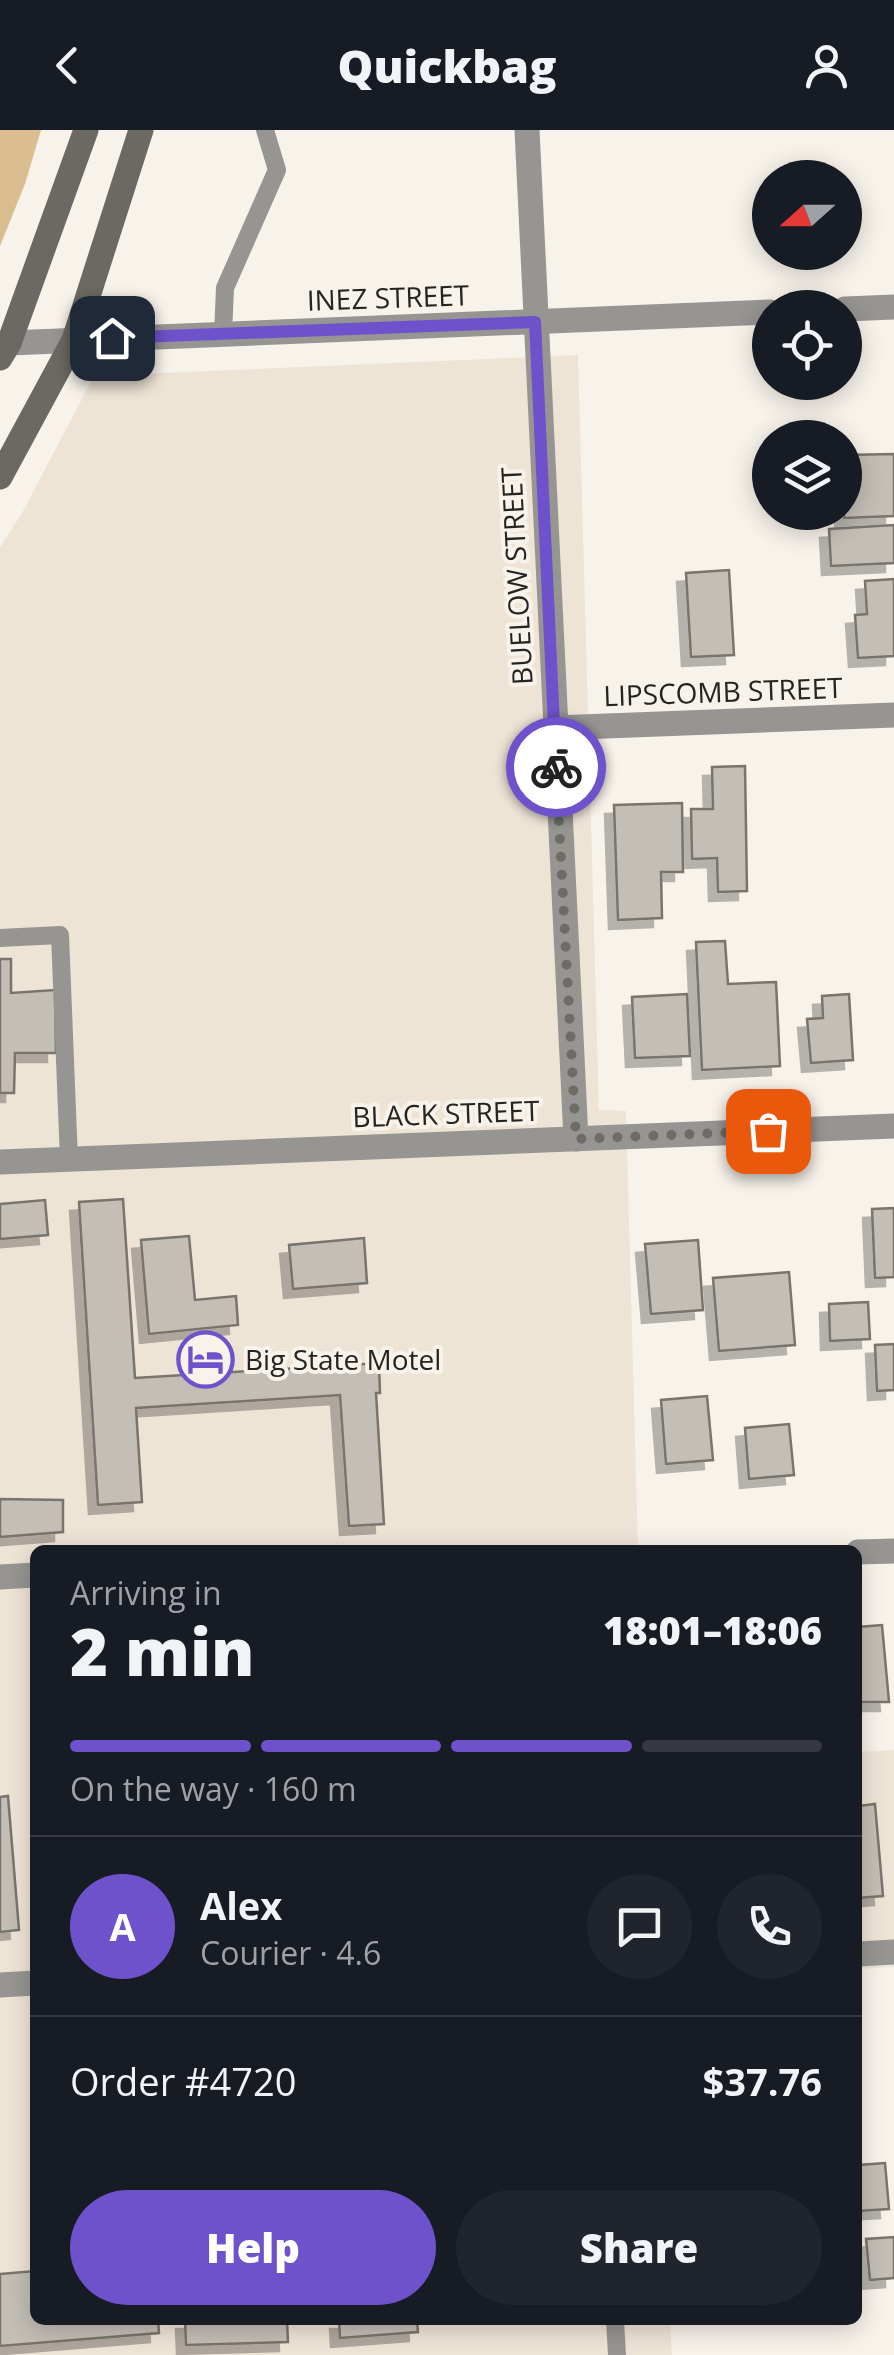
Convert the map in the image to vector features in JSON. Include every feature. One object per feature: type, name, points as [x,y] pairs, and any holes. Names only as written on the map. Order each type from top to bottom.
[{"type":"main road","points":[[4,351],[86,130]]},
{"type":"main road","points":[[0,477],[74,340],[142,130]]},
{"type":"street","name":"BUELOW STREET","points":[[527,130],[576,1139]]},
{"type":"street","points":[[862,309],[894,308]]},
{"type":"street","name":"INEZ STREET","points":[[4,351],[74,340],[752,313]]},
{"type":"street","name":"LIPSCOMB STREET","points":[[554,728],[894,715]]},
{"type":"street","name":"BLACK STREET","points":[[0,1162],[894,1126]]},
{"type":"street","points":[[862,1552],[894,1551]]},
{"type":"street","points":[[0,1577],[30,1575]]},
{"type":"street","points":[[862,1954],[894,1952]]},
{"type":"street","points":[[0,1985],[30,1983]]},
{"type":"lane","points":[[223,334],[225,288],[277,170],[265,130]]},
{"type":"lane","points":[[0,938],[60,936],[69,1160]]},
{"type":"shaded area","points":[[0,130],[41,130],[0,246]]},
{"type":"shaded area","points":[[578,355],[599,1110],[626,1111],[638,1545],[30,1545],[30,2325],[670,2325],[672,2355],[0,2355],[0,547],[94,376]]},
{"type":"shaded area","points":[[894,1750],[894,1967],[862,1969],[862,1752]]},
{"type":"building","points":[[894,454],[894,516],[862,517],[862,455]]},
{"type":"building","points":[[894,525],[894,563],[831,566],[829,530],[862,530]]},
{"type":"building","points":[[729,570],[734,655],[691,657],[686,573]]},
{"type":"building","points":[[894,579],[894,656],[858,658],[855,615],[867,614],[865,581]]},
{"type":"building","points":[[745,766],[747,891],[718,892],[717,858],[692,859],[691,809],[713,809],[712,767]]},
{"type":"building","points":[[682,803],[683,872],[661,872],[662,918],[618,920],[614,805]]},
{"type":"building","points":[[725,941],[728,984],[776,982],[780,1066],[702,1070],[696,942]]},
{"type":"building","points":[[0,959],[11,959],[11,993],[55,990],[56,1053],[15,1053],[14,1093],[0,1093]]},
{"type":"building","points":[[687,994],[690,1056],[635,1058],[632,997]]},
{"type":"building","points":[[849,994],[853,1060],[811,1063],[807,1019],[823,1018],[822,996]]},
{"type":"building","points":[[123,1199],[135,1378],[379,1363],[380,1393],[376,1393],[384,1524],[349,1526],[340,1395],[136,1408],[142,1502],[98,1505],[79,1202]]},
{"type":"building","points":[[45,1200],[48,1235],[0,1239],[0,1204]]},
{"type":"building","points":[[894,1208],[894,1277],[875,1278],[872,1209]]},
{"type":"building","points":[[189,1236],[195,1300],[236,1296],[238,1325],[149,1334],[141,1240]]},
{"type":"building","points":[[364,1238],[367,1283],[293,1289],[289,1245]]},
{"type":"building","points":[[698,1240],[703,1310],[651,1314],[645,1244]]},
{"type":"building","points":[[789,1272],[795,1345],[719,1351],[713,1278]]},
{"type":"building","points":[[868,1302],[870,1339],[830,1341],[829,1304]]},
{"type":"building","points":[[894,1344],[894,1390],[877,1391],[875,1345]]},
{"type":"building","points":[[707,1396],[713,1460],[666,1464],[661,1400]]},
{"type":"building","points":[[789,1424],[794,1475],[749,1479],[745,1428]]},
{"type":"building","points":[[0,1499],[63,1500],[63,1532],[0,1537]]},
{"type":"building","points":[[882,1625],[889,1702],[862,1702],[862,1627]]},
{"type":"building","points":[[8,1796],[19,1930],[0,1932],[0,1797]]},
{"type":"building","points":[[875,1804],[883,1896],[862,1898],[862,1806]]},
{"type":"building","points":[[885,2163],[889,2209],[862,2211],[862,2165]]},
{"type":"building","points":[[894,2237],[894,2278],[870,2280],[866,2239]]},
{"type":"building","points":[[30,2271],[30,2325],[158,2325],[159,2333],[0,2346],[0,2274]]},
{"type":"building","points":[[185,2325],[287,2325],[288,2342],[186,2345]]},
{"type":"building","points":[[339,2325],[417,2325],[418,2332],[340,2338]]},
{"type":"way so far","points":[[556,767],[576,1139],[768,1131]]},
{"type":"place","name":"Big State Motel","points":[[206,1360]]},
{"type":"route","points":[[112,338],[535,322],[556,767]]}]
